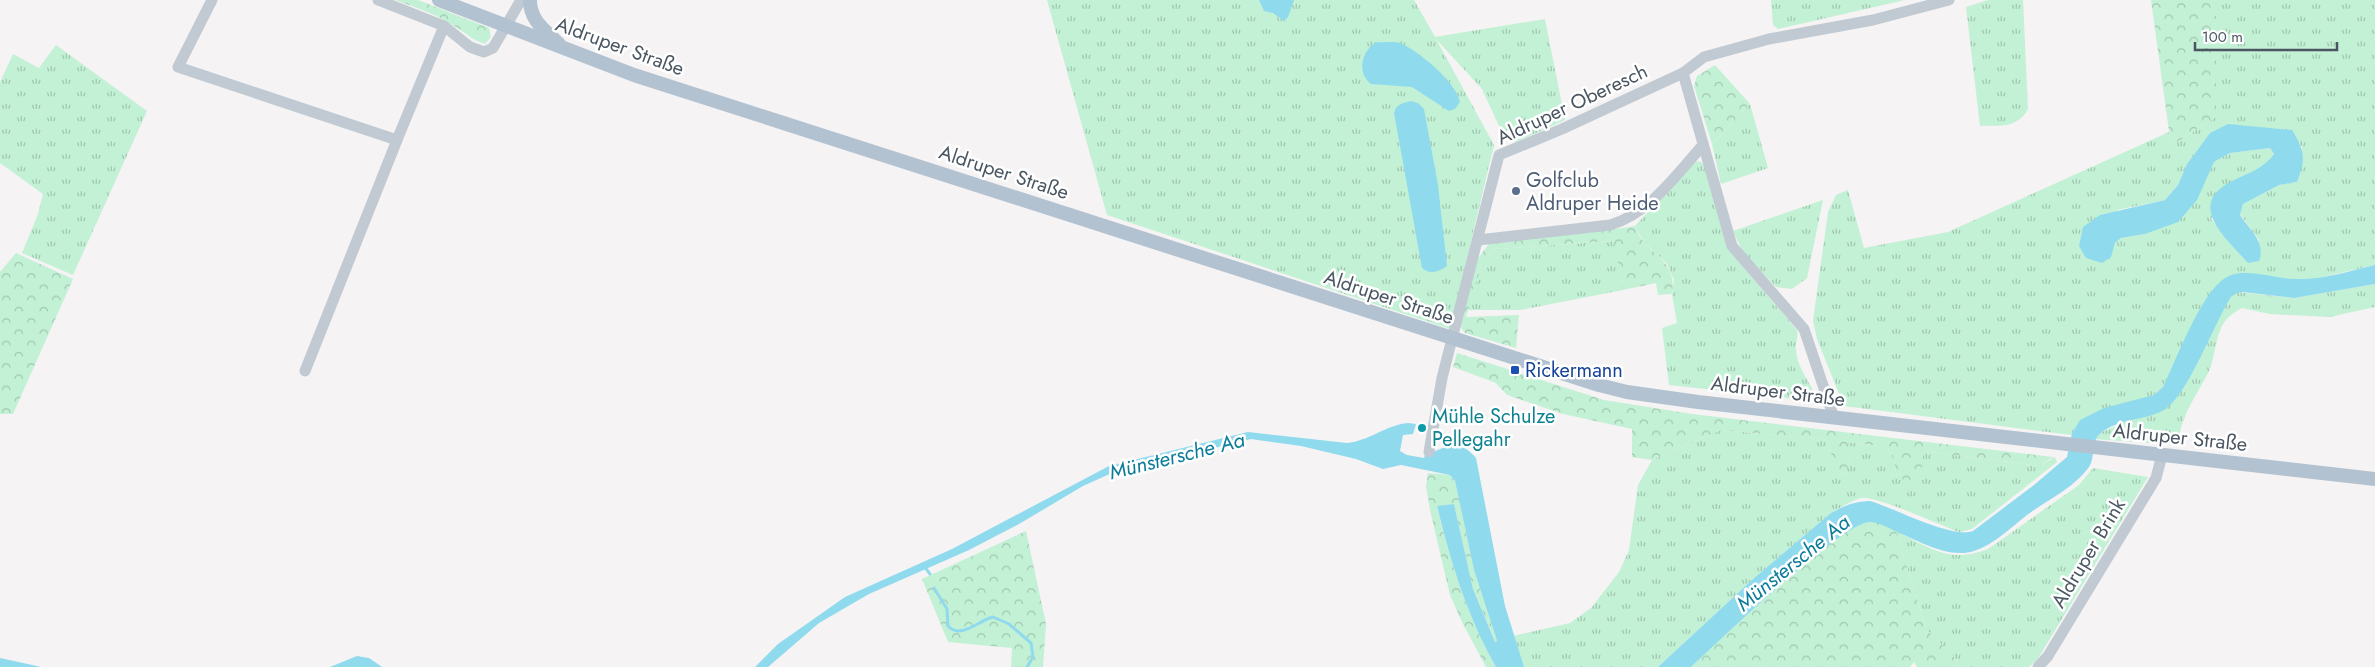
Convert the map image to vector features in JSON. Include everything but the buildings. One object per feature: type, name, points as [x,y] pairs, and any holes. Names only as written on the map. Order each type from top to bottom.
[{"type":"main road","name":"Aldruper Straße","points":[[439,0],[634,75],[1599,385],[1628,392],[1834,418],[2375,479]]},
{"type":"main road","points":[[530,0],[530,10],[534,20],[564,48]]},
{"type":"street","points":[[212,0],[178,67],[397,140]]},
{"type":"street","points":[[378,0],[444,26],[470,47],[484,52],[493,48],[521,0]]},
{"type":"street","name":"Aldruper Oberesch","points":[[1429,452],[1452,338],[1498,155],[1562,129],[1683,73],[1704,57],[1760,41],[1873,20],[1949,0]]},
{"type":"street","points":[[305,371],[444,26]]},
{"type":"street","points":[[1683,73],[1732,246],[1804,329],[1834,418]]},
{"type":"street","points":[[1478,240],[1610,225],[1623,221],[1660,192],[1703,145]]},
{"type":"street","name":"Aldruper Brink","points":[[2038,667],[2048,656],[2156,478],[2162,455]]},
{"type":"green space","points":[[395,0],[418,0],[489,28],[491,37],[485,44],[440,18]]},
{"type":"green space","points":[[1047,0],[1414,0],[1435,37],[1545,19],[1565,120],[1516,142],[1505,139],[1482,89],[1436,39],[1494,145],[1450,329],[1107,215]]},
{"type":"green space","points":[[1771,0],[1905,0],[1778,29],[1773,25]]},
{"type":"green space","points":[[1988,0],[2023,0],[2028,109],[2019,120],[2007,125],[1980,126],[1966,7]]},
{"type":"green space","points":[[2151,0],[2216,0],[2216,117],[2171,146]]},
{"type":"green space","points":[[2216,0],[2375,0],[2375,265],[2314,279],[2235,274],[2163,387],[2154,395],[2080,420],[2071,435],[1844,406],[1817,339],[1813,321],[1828,212],[1836,195],[1848,190],[1864,248],[1948,232],[2169,132],[2171,146],[2216,117]],"holes":[[[2210,133],[2302,146],[2297,182],[2279,185],[2243,204],[2240,214],[2259,240],[2248,262],[2211,219],[2249,174],[2266,165],[2274,154],[2270,148],[2230,153],[2214,162],[2206,179],[2145,234],[2121,238],[2115,243],[2117,210],[2165,200],[2178,185],[2187,164]]]},
{"type":"green space","points":[[56,45],[147,111],[73,275],[22,253],[38,214],[43,194],[0,163],[0,82],[13,54],[39,68]]},
{"type":"green space","points":[[1715,65],[1750,104],[1712,144],[1694,86],[1697,76]]},
{"type":"green space","points":[[1750,104],[1768,168],[1721,184],[1712,144]]},
{"type":"green space","points":[[1699,161],[1704,164],[1726,244],[1731,253],[1797,330],[1797,355],[1800,366],[1814,392],[1814,397],[1805,400],[1669,385],[1662,328],[1677,323],[1672,294],[1674,280],[1667,264],[1643,241],[1635,226],[1693,163]]},
{"type":"green space","points":[[1823,200],[1807,278],[1792,289],[1776,287],[1743,252],[1733,231]]},
{"type":"green space","points":[[1635,226],[1642,240],[1670,271],[1673,285],[1672,294],[1658,295],[1656,283],[1623,290],[1614,241],[1496,249],[1483,260],[1466,317],[1519,315],[1516,348],[1465,333],[1459,325],[1474,264],[1491,241],[1602,231]]},
{"type":"green space","points":[[1615,241],[1623,290],[1520,310],[1467,310],[1483,260],[1496,249]]},
{"type":"green space","points":[[16,253],[73,279],[13,414],[0,414],[0,272]]},
{"type":"green space","points":[[2375,284],[2375,307],[2330,317],[2270,314],[2242,308],[2230,316],[2222,326],[2209,371],[2189,407],[2181,427],[2180,445],[2095,439],[2100,433],[2122,423],[2184,386],[2225,306],[2237,292],[2294,298]]},
{"type":"green space","points":[[1457,353],[1604,400],[1692,414],[2053,457],[2040,466],[1923,451],[1923,466],[1913,480],[1897,479],[1893,454],[1879,446],[1848,442],[1852,456],[1844,476],[1834,465],[1828,440],[1721,430],[1652,460],[1632,457],[1632,429],[1563,414],[1507,395],[1496,383],[1453,367]]},
{"type":"green space","points":[[1721,430],[1829,440],[1834,465],[1844,476],[1852,456],[1847,442],[1879,446],[1893,454],[1897,479],[1923,451],[2040,466],[2055,457],[2057,462],[1972,529],[1959,532],[1882,502],[1860,498],[1851,502],[1831,513],[1753,579],[1658,667],[1524,667],[1513,636],[1570,623],[1591,608],[1619,572],[1629,550],[1638,485],[1652,460]]},
{"type":"green space","points":[[2093,468],[2148,477],[2037,660],[2029,667],[1958,667],[1955,658],[1926,629],[1896,531],[1940,552],[1962,555],[1988,549],[2079,485]]},
{"type":"green space","points":[[1428,473],[1450,475],[1455,481],[1474,570],[1497,641],[1495,642],[1473,589],[1454,504],[1437,507],[1468,609],[1496,667],[1486,667],[1450,595],[1430,510],[1426,486]]},
{"type":"green space","points":[[1869,521],[1880,523],[1896,531],[1926,629],[1955,658],[1958,667],[1917,667],[1914,662],[1910,667],[1691,667],[1807,562],[1854,527]]},
{"type":"green space","points":[[1026,531],[1046,624],[1043,667],[1011,667],[1012,648],[948,642],[922,579]]},
{"type":"water","points":[[1259,0],[1294,0],[1288,17],[1284,21],[1273,13],[1264,11]]},
{"type":"water","points":[[1376,42],[1400,43],[1436,68],[1452,85],[1457,94],[1460,102],[1455,109],[1449,111],[1412,87],[1371,84],[1363,74],[1362,68],[1364,56]]},
{"type":"water","points":[[1411,101],[1418,103],[1424,109],[1438,185],[1447,266],[1435,272],[1422,268],[1394,113],[1398,106]]},
{"type":"water","points":[[2228,124],[2292,130],[2302,150],[2303,161],[2297,182],[2279,185],[2243,204],[2240,215],[2259,242],[2261,254],[2259,261],[2248,263],[2221,232],[2214,222],[2211,211],[2212,200],[2218,190],[2255,170],[2270,159],[2274,154],[2270,148],[2230,153],[2214,162],[2197,200],[2178,222],[2145,234],[2121,238],[2115,243],[2111,257],[2102,263],[2086,258],[2079,246],[2083,227],[2100,215],[2165,200],[2178,185],[2187,164],[2210,133]]},
{"type":"water","name":"Münstersche Aa","points":[[2375,265],[2375,284],[2294,298],[2243,292],[2231,297],[2191,375],[2173,402],[2156,414],[2124,422],[2101,433],[2095,440],[2089,467],[2076,481],[1982,548],[1964,553],[1954,553],[1934,548],[1877,523],[1871,522],[1857,526],[1836,540],[1781,584],[1691,667],[1658,667],[1753,579],[1831,513],[1845,506],[1870,501],[1951,531],[1973,531],[2034,485],[2067,457],[2072,433],[2080,420],[2104,408],[2154,395],[2163,387],[2198,312],[2216,286],[2225,278],[2241,273],[2250,273],[2306,279],[2336,275]]},
{"type":"water","name":"Münstersche Aa","points":[[1400,424],[1416,424],[1413,434],[1403,435],[1400,451],[1407,455],[1424,458],[1425,455],[1440,449],[1458,446],[1470,452],[1476,458],[1505,606],[1524,667],[1496,667],[1468,609],[1454,569],[1437,506],[1454,504],[1473,589],[1495,642],[1497,641],[1474,570],[1455,481],[1450,475],[1401,465],[1383,469],[1356,459],[1301,446],[1251,439],[1112,473],[1083,486],[1019,524],[969,550],[869,594],[819,623],[768,667],[755,667],[778,644],[845,597],[952,549],[1109,466],[1248,432],[1347,443],[1355,442]]},
{"type":"water","points":[[357,656],[369,658],[382,667],[330,667]]},
{"type":"water","points":[[0,658],[37,666],[41,667],[0,667]]},
{"type":"waterway","points":[[924,566],[930,574]]},
{"type":"waterway","points":[[934,588],[947,609],[948,626],[953,630],[964,630],[993,617],[1009,624],[1031,643],[1033,657],[1027,667]]},
{"type":"place","name":"Golfclub Aldruper Heide","points":[[1516,191]]},
{"type":"place","name":"Rickermann","points":[[1515,370]]},
{"type":"place","name":"Mühle Schulze Pellegahr","points":[[1422,428]]}]
